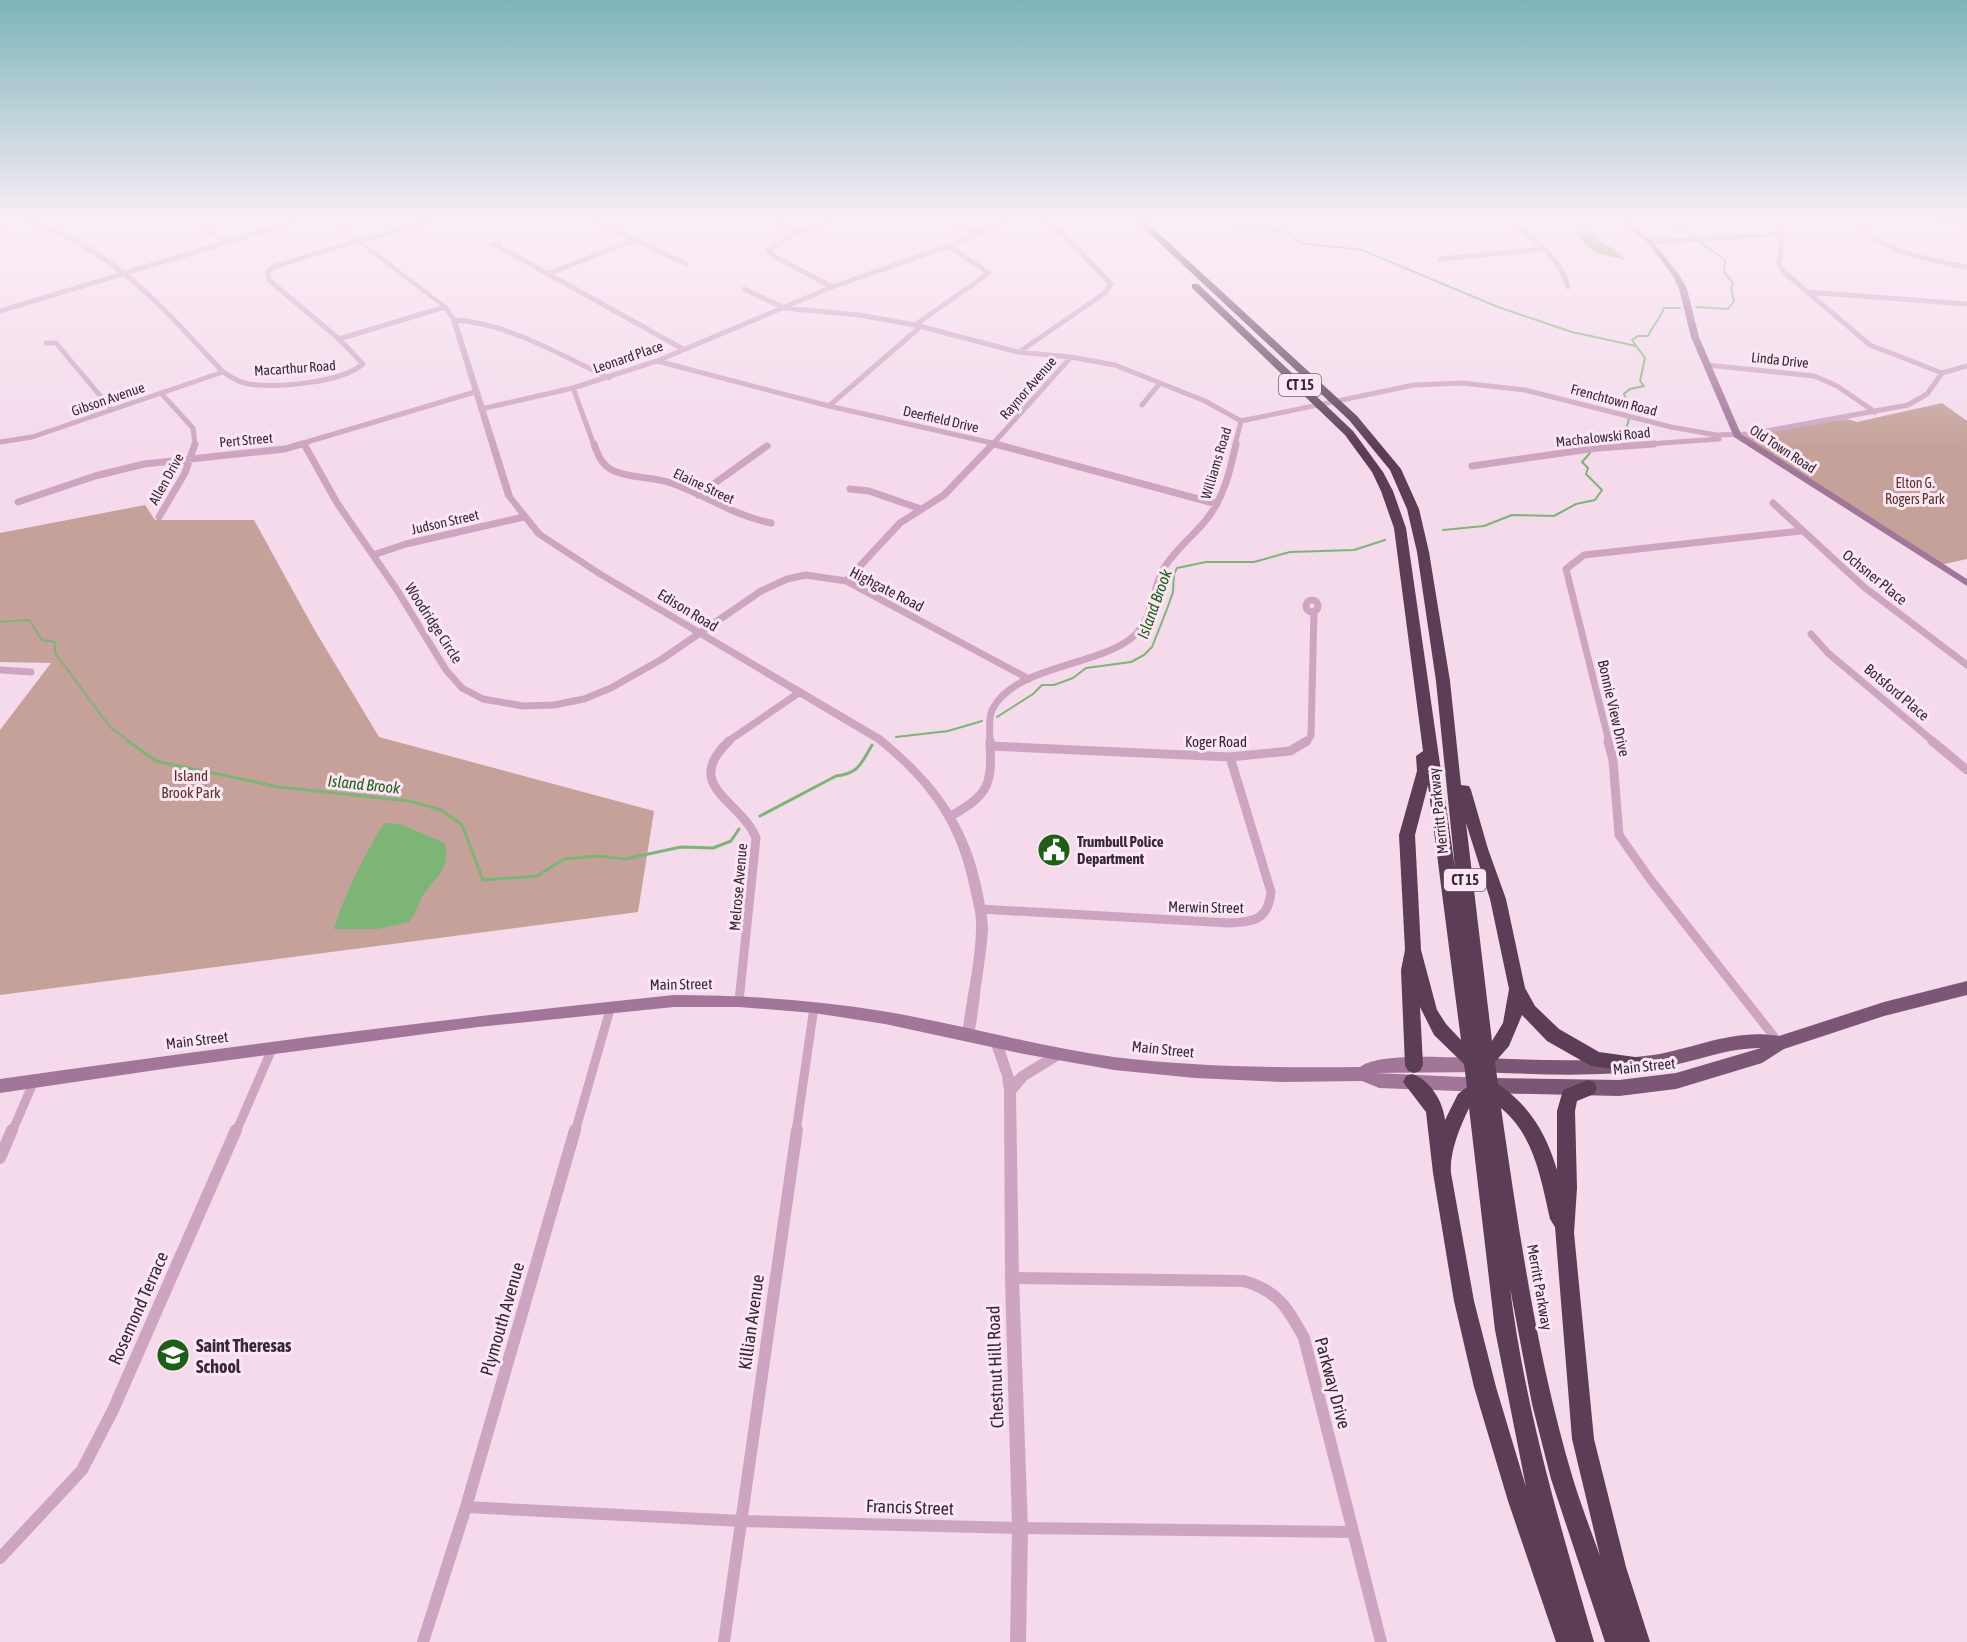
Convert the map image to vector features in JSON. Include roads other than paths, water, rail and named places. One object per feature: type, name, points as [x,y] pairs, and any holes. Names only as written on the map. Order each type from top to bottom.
[{"type":"highway","name":"Merritt Parkway","points":[[1204,295],[1349,433],[1377,472],[1387,491],[1400,528],[1460,955],[1505,1330],[1519,1407],[1538,1490],[1582,1642]]},
{"type":"highway","name":"Merritt Parkway","points":[[1220,295],[1353,418],[1395,469],[1413,509],[1423,552],[1453,762],[1474,968],[1505,1203],[1529,1337],[1562,1479],[1617,1642]]},
{"type":"highway","points":[[1426,724],[1421,734],[1424,771],[1407,835],[1413,950],[1409,970],[1413,1074],[1436,1112],[1442,1173],[1464,1301],[1485,1387],[1519,1501],[1568,1642]]},
{"type":"highway","points":[[1413,950],[1432,1018],[1456,1057],[1479,1065],[1499,1057],[1516,1010],[1517,988],[1498,899],[1453,762]]},
{"type":"highway","points":[[1517,988],[1529,1011],[1553,1035],[1597,1060],[1636,1064]]},
{"type":"highway","points":[[1442,1173],[1451,1127],[1462,1093],[1485,1085],[1506,1093],[1542,1150],[1564,1233]]},
{"type":"highway","points":[[1588,1088],[1569,1095],[1566,1112],[1567,1188],[1564,1233],[1582,1439],[1614,1567],[1638,1642]]},
{"type":"main road","name":"Old Town Road","points":[[1684,295],[1692,329],[1737,435],[1967,584]]},
{"type":"main road","name":"Main Street","points":[[1506,1093],[1618,1088],[1676,1081],[1762,1056],[1779,1043],[1903,1004],[1967,988]]},
{"type":"main road","name":"Main Street","points":[[0,1086],[611,1006],[674,1001],[739,1001],[814,1007],[885,1018],[1059,1054],[1195,1071],[1282,1075],[1362,1074],[1379,1081],[1413,1074],[1456,1057]]},
{"type":"main road","name":"Main Street","points":[[1499,1057],[1608,1066],[1679,1058],[1751,1040],[1763,1039],[1779,1043]]},
{"type":"main road","points":[[1479,1065],[1485,1085]]},
{"type":"main road","name":"Main Street","points":[[1413,1074],[1462,1093]]},
{"type":"street","points":[[0,311],[54,295]]},
{"type":"street","name":"Macarthur Road","points":[[147,295],[223,372],[235,380],[249,384],[335,379],[358,371],[363,364],[339,339],[286,295]]},
{"type":"street","name":"Edison Road","points":[[428,295],[445,307],[454,320],[509,496],[539,534],[698,632],[879,738],[900,755],[931,788],[951,816],[965,842],[973,867],[980,909],[982,929],[968,1035]]},
{"type":"street","points":[[588,295],[683,349]]},
{"type":"street","points":[[756,295],[784,308]]},
{"type":"street","name":"Leonard Place","points":[[480,409],[609,378],[657,361],[815,295]]},
{"type":"street","points":[[829,406],[918,326],[960,295]]},
{"type":"street","points":[[1018,352],[1103,295]]},
{"type":"street","points":[[1810,295],[1870,345],[1942,374],[1967,366]]},
{"type":"street","points":[[1842,295],[1967,304]]},
{"type":"street","points":[[339,339],[445,307]]},
{"type":"street","name":"Williams Road","points":[[784,308],[859,315],[918,326],[1018,352],[1071,357],[1114,365],[1205,401],[1241,420],[1217,504],[1165,567],[1141,630],[1132,638],[1029,679],[1011,691],[992,711],[990,719],[991,776],[988,790],[975,804],[951,816]]},
{"type":"street","points":[[454,320],[468,320],[507,333],[609,378]]},
{"type":"street","points":[[46,343],[56,344],[112,410]]},
{"type":"street","name":"Raynor Avenue","points":[[846,581],[900,523],[944,495],[958,483],[996,444],[1071,357]]},
{"type":"street","name":"Deerfield Drive","points":[[657,361],[829,406],[996,444],[1217,504]]},
{"type":"street","name":"Linda Drive","points":[[1707,365],[1821,378],[1875,412]]},
{"type":"street","name":"Gibson Avenue","points":[[0,442],[32,437],[223,372]]},
{"type":"street","name":"Frenchtown Road","points":[[1241,420],[1414,385],[1462,383],[1525,390],[1692,431],[1737,435],[1908,405],[1921,400],[1942,374]]},
{"type":"street","points":[[1142,405],[1160,383]]},
{"type":"street","name":"Elaine Street","points":[[573,388],[600,460],[607,468],[622,475],[659,478],[752,521],[771,523]]},
{"type":"street","name":"Pert Street","points":[[18,502],[116,470],[193,458],[260,452],[304,444],[475,392]]},
{"type":"street","name":"Allen Drive","points":[[159,517],[193,458],[197,441],[194,430],[161,393]]},
{"type":"street","points":[[1692,431],[1697,441]]},
{"type":"street","name":"Machalowski Road","points":[[1472,466],[1597,448],[1697,441],[1737,435]]},
{"type":"street","name":"Woodridge Circle","points":[[304,444],[341,510],[403,599],[438,658],[462,688],[478,696],[507,705],[541,707],[574,702],[609,691],[647,671],[698,632]]},
{"type":"street","points":[[698,495],[767,446]]},
{"type":"street","points":[[850,489],[869,491],[921,509]]},
{"type":"street","name":"Ochsner Place","points":[[1773,503],[1864,587],[1967,665]]},
{"type":"street","name":"Judson Street","points":[[373,555],[406,544],[524,516]]},
{"type":"street","name":"Bonnie View Drive","points":[[1779,1043],[1650,879],[1619,834],[1613,760],[1566,569],[1584,555],[1801,531]]},
{"type":"street","name":"Highgate Road","points":[[698,632],[765,588],[787,579],[806,575],[825,576],[846,581],[1029,679]]},
{"type":"street","name":"Koger Road","points":[[990,746],[1230,758],[1290,751],[1303,745],[1311,736],[1314,611]]},
{"type":"street","name":"Botsford Place","points":[[1811,634],[1828,653],[1967,770]]},
{"type":"street","points":[[0,670],[31,672]]},
{"type":"street","name":"Melrose Avenue","points":[[739,1001],[756,838],[751,822],[716,791],[710,774],[713,759],[726,742],[800,692]]},
{"type":"street","name":"Merwin Street","points":[[980,909],[1229,923],[1249,922],[1263,917],[1271,907],[1271,892],[1230,758]]},
{"type":"street","name":"Plymouth Avenue","points":[[423,1642],[466,1507],[611,1006]]},
{"type":"street","name":"Killian Avenue","points":[[724,1642],[814,1007]]},
{"type":"street","name":"Chestnut Hill Road","points":[[996,1042],[1008,1076],[1010,1092],[1012,1278],[1020,1528],[1018,1642]]},
{"type":"street","name":"Rosemond Terrace","points":[[0,1558],[82,1470],[113,1410],[272,1049]]},
{"type":"street","points":[[1010,1092],[1023,1076],[1059,1054]]},
{"type":"street","points":[[0,1158],[34,1081]]},
{"type":"street","name":"Parkway Drive","points":[[1012,1278],[1244,1281],[1264,1286],[1286,1305],[1304,1338],[1381,1642]]},
{"type":"street","name":"Francis Street","points":[[466,1507],[741,1521],[1020,1528],[1352,1532]]},
{"type":"waterway","points":[[1468,295],[1572,332],[1636,346]]},
{"type":"waterway","name":"Island Brook","points":[[1696,307],[1728,309],[1734,301],[1733,295]]},
{"type":"waterway","name":"Island Brook","points":[[1636,412],[1626,401],[1624,394],[1630,389],[1644,386],[1640,381],[1645,358],[1632,340],[1638,336],[1648,336],[1664,308],[1680,308]]},
{"type":"waterway","name":"Island Brook","points":[[1594,444],[1612,431],[1625,433],[1629,419]]},
{"type":"waterway","name":"Island Brook","points":[[1443,530],[1484,526],[1512,515],[1554,516],[1576,504],[1595,500],[1602,490],[1586,474],[1588,468],[1582,462],[1590,453]]},
{"type":"waterway","name":"Island Brook","points":[[997,717],[1033,694],[1042,685],[1054,685],[1073,678],[1086,668],[1131,662],[1144,655],[1152,647],[1167,609],[1173,592],[1174,574],[1177,568],[1206,562],[1254,562],[1290,552],[1354,550],[1385,540]]},
{"type":"waterway","name":"Island Brook","points":[[0,622],[29,620],[42,640],[55,642],[55,653],[110,727],[130,742]]},
{"type":"waterway","name":"Island Brook","points":[[896,737],[948,731],[982,721]]},
{"type":"waterway","name":"Island Brook","points":[[128,741],[156,761],[279,787],[409,801],[441,810],[462,825],[483,880],[537,876],[564,859],[598,856],[625,859],[681,847],[713,848],[731,841],[739,829]]},
{"type":"waterway","name":"Island Brook","points":[[760,816],[836,776],[855,770],[872,745]]},
{"type":"place","name":"Trumbull Police Department","points":[[1054,850]]},
{"type":"place","name":"Saint Theresas School","points":[[173,1355]]},
{"type":"park label","name":"Elton G. Rogers Park","points":[[1915,492]]},
{"type":"park label","name":"Island Brook Park","points":[[191,784]]}]
